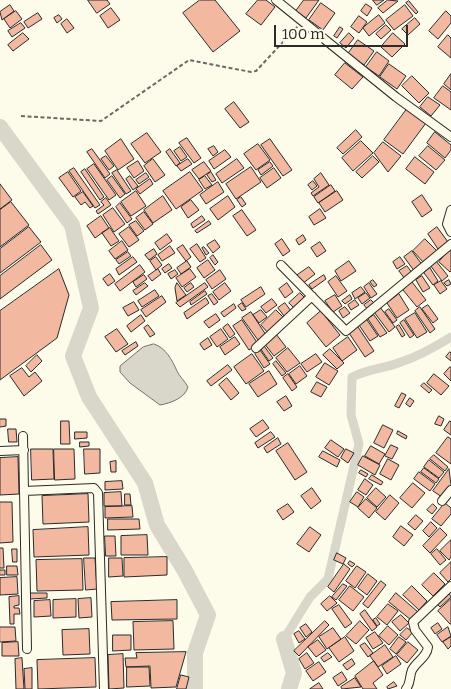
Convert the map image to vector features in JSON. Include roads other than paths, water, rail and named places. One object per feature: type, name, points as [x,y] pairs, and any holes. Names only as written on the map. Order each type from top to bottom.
[{"type":"street","points":[[276,0],[396,97],[451,137]]},
{"type":"street","points":[[451,210],[447,224],[451,232]]},
{"type":"street","points":[[281,265],[346,331],[451,244]]},
{"type":"street","points":[[256,348],[312,296]]},
{"type":"street","points":[[23,436],[27,649]]},
{"type":"street","points":[[0,451],[24,450]]},
{"type":"street","points":[[24,491],[94,488],[98,493],[104,689]]},
{"type":"street","points":[[442,501],[451,490]]},
{"type":"street","points":[[406,689],[410,683],[412,669],[428,652],[428,647],[413,626],[413,622],[451,586]]},
{"type":"waterway","points":[[0,127],[72,225],[91,308],[73,356],[89,397],[145,483],[157,525],[185,571],[208,615],[195,653],[195,689]]},
{"type":"waterway","points":[[284,639],[310,597],[328,579],[359,444],[351,415],[352,377],[408,360],[451,337]]},
{"type":"waterway","points":[[284,639],[294,673],[289,689]]}]
